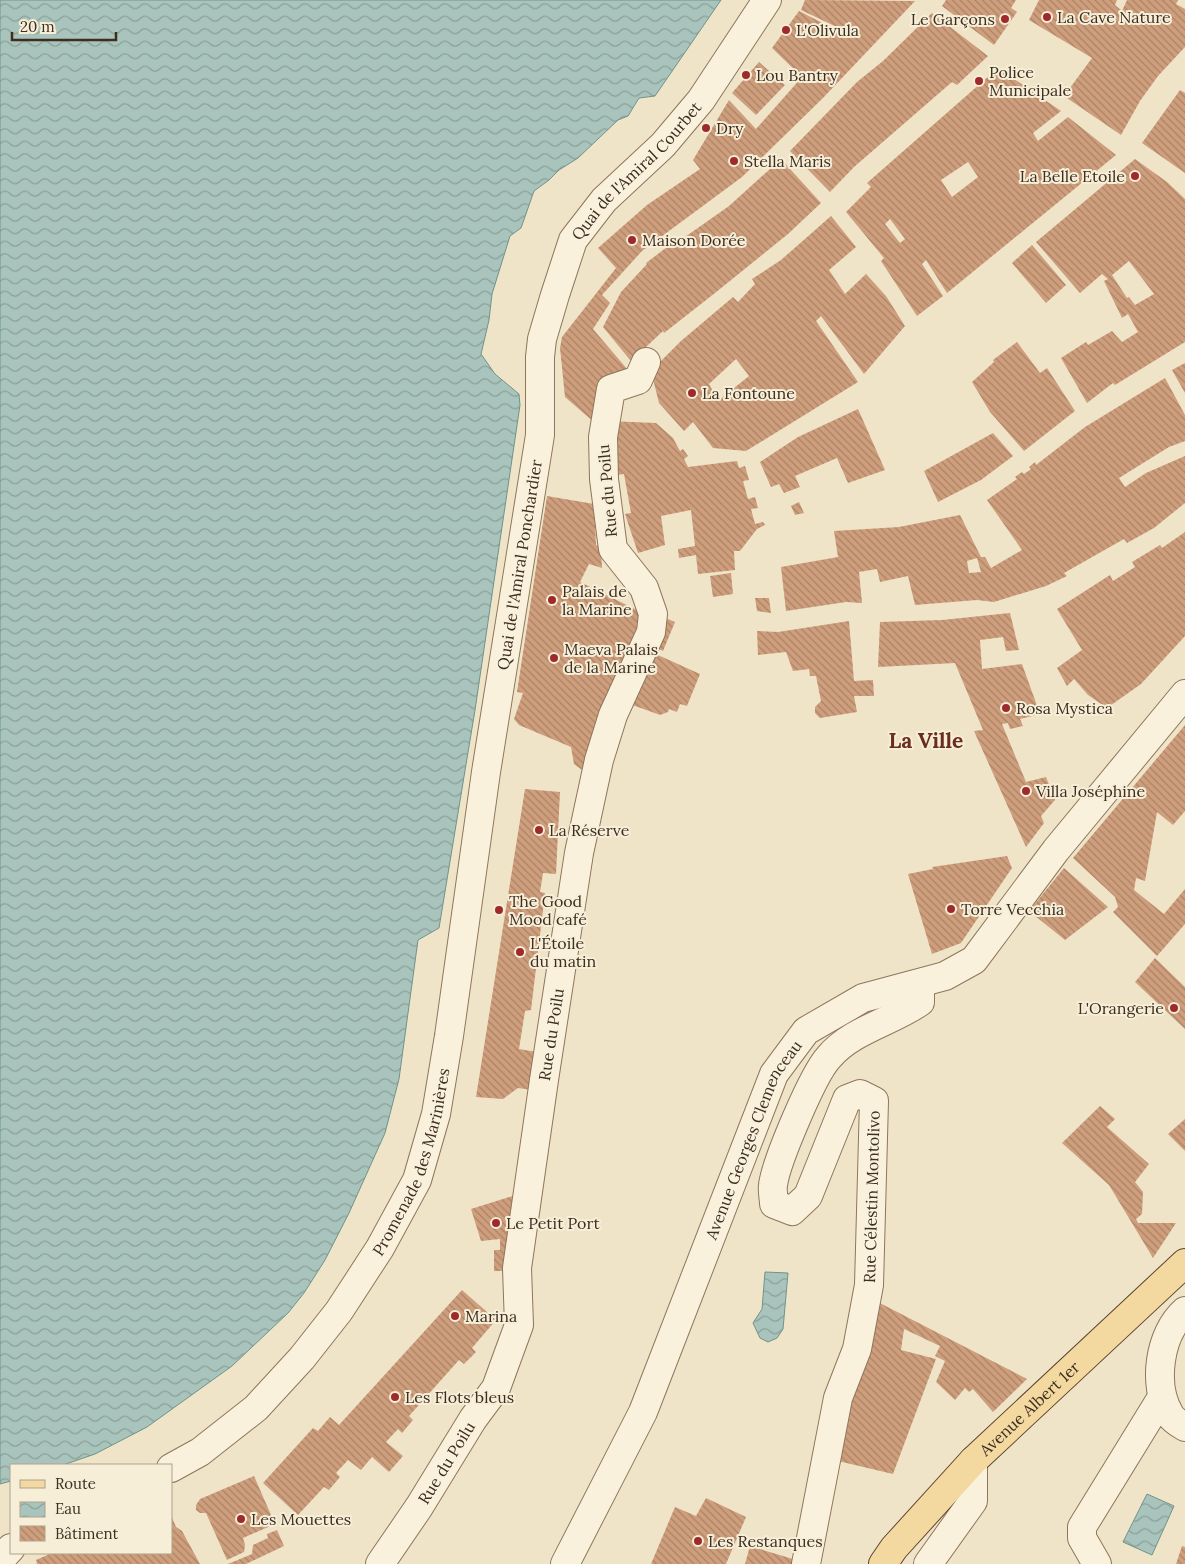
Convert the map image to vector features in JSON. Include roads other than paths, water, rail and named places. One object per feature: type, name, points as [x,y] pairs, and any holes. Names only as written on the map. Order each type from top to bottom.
[{"type":"main road","name":"Avenue Albert 1er","points":[[882,1564],[894,1548],[973,1462],[1185,1263]]},
{"type":"street","name":"Quai de l'Amiral Courbet","points":[[540,357],[542,339],[573,240],[604,200],[663,145],[701,100],[767,0]]},
{"type":"street","name":"Quai de l'Amiral Ponchardier","points":[[486,772],[540,435],[540,357]]},
{"type":"street","name":"Rue du Poilu","points":[[380,1564],[419,1507],[473,1419],[496,1388],[519,1325],[517,1268],[544,1080],[580,853],[599,760],[613,715],[651,632],[653,614],[644,588],[613,548],[604,479],[602,437],[611,389],[638,380],[646,362]]},
{"type":"street","name":"Avenue Georges Clemenceau","points":[[565,1564],[643,1412],[774,1074],[806,1031],[863,998],[945,976],[974,960],[1056,850],[1185,694]]},
{"type":"street","name":"Promenade des Marinières","points":[[172,1467],[200,1452],[256,1408],[302,1358],[344,1303],[380,1248],[417,1180],[436,1114],[486,772]]},
{"type":"street","name":"Rue Célestin Montolivo","points":[[806,1564],[838,1398],[857,1349],[869,1285],[874,1101],[860,1094],[847,1099],[808,1196],[792,1210],[774,1204],[773,1186],[806,1099],[829,1057],[860,1033],[904,1013],[920,1002],[920,984]]},
{"type":"street","points":[[1185,1311],[1177,1318],[1159,1361],[1162,1397],[1171,1417],[1185,1427]]},
{"type":"street","points":[[1097,1564],[1082,1538],[1082,1527],[1162,1397]]},
{"type":"street","points":[[928,1564],[973,1501],[973,1462]]},
{"type":"street","points":[[0,1560],[10,1549]]},
{"type":"water","points":[[0,0],[721,0],[655,96],[639,98],[628,116],[618,120],[578,158],[559,170],[534,191],[521,228],[510,236],[492,294],[489,320],[481,354],[495,374],[519,394],[520,405],[475,710],[439,928],[418,940],[399,1079],[385,1133],[349,1213],[325,1260],[304,1293],[288,1313],[232,1366],[147,1427],[95,1454],[66,1464],[10,1464],[10,1481],[0,1484]]},
{"type":"water","points":[[765,1272],[788,1273],[783,1329],[777,1338],[768,1342],[760,1338],[753,1323],[762,1309]]},
{"type":"water","points":[[1147,1494],[1174,1506],[1152,1555],[1123,1542]]},
{"type":"place","name":"La Cave Nature","points":[[1047,17]]},
{"type":"place","name":"Le Garçons","points":[[1005,19]]},
{"type":"place","name":"L'Olivula","points":[[786,30]]},
{"type":"place","name":"Lou Bantry","points":[[746,75]]},
{"type":"place","name":"Police Municipale","points":[[979,81]]},
{"type":"place","name":"Dry","points":[[706,128]]},
{"type":"place","name":"Stella Maris","points":[[734,161]]},
{"type":"place","name":"La Belle Etoile","points":[[1135,176]]},
{"type":"place","name":"Maison Dorée","points":[[632,240]]},
{"type":"place","name":"La Fontoune","points":[[692,393]]},
{"type":"place","name":"Palais de la Marine","points":[[552,600]]},
{"type":"place","name":"Maeva Palais de la Marine","points":[[554,658]]},
{"type":"place","name":"Rosa Mystica","points":[[1006,708]]},
{"type":"place","name":"Villa Joséphine","points":[[1026,791]]},
{"type":"place","name":"La Réserve","points":[[539,830]]},
{"type":"place","name":"Torre Vecchia","points":[[951,909]]},
{"type":"place","name":"The Good Mood café","points":[[499,910]]},
{"type":"place","name":"L'Étoile du matin","points":[[520,952]]},
{"type":"place","name":"L'Orangerie","points":[[1174,1008]]},
{"type":"place","name":"Le Petit Port","points":[[496,1223]]},
{"type":"place","name":"Marina","points":[[455,1316]]},
{"type":"place","name":"Les Flots bleus","points":[[395,1397]]},
{"type":"place","name":"Les Mouettes","points":[[241,1519]]},
{"type":"place","name":"Les Restanques","points":[[698,1541]]},
{"type":"district","name":"La Ville","points":[[926,740]]}]
